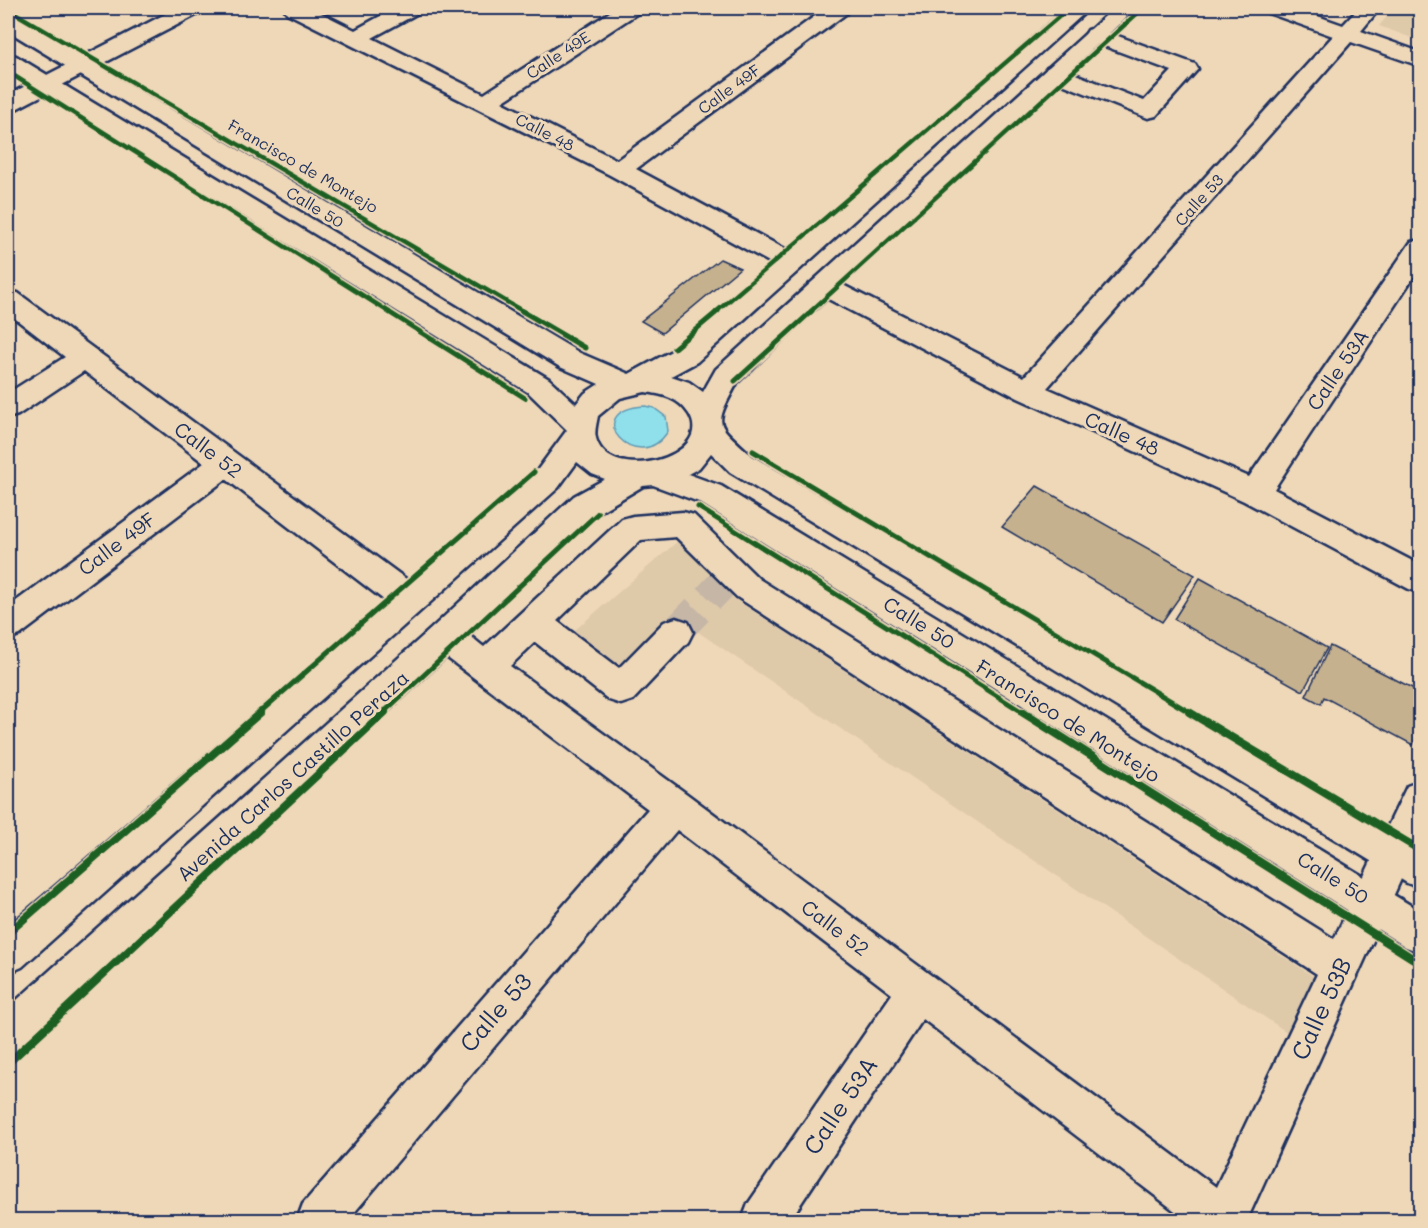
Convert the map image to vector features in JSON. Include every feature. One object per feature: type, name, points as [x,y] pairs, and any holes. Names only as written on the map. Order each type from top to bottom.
[{"type":"main road","points":[[8,104],[192,8]]},
{"type":"main road","name":"Calle 48","points":[[295,8],[358,37],[619,170],[791,263]]},
{"type":"main road","points":[[358,37],[410,8]]},
{"type":"main road","name":"Calle 49E","points":[[486,102],[630,8]]},
{"type":"main road","name":"Calle 49F","points":[[619,170],[839,8]]},
{"type":"main road","points":[[1079,8],[687,355],[608,392],[593,403],[583,418],[581,430],[583,443],[594,459],[613,471],[647,475],[679,467],[696,454],[705,438],[706,423],[726,376],[1126,8]]},
{"type":"main road","points":[[1276,8],[1420,59]]},
{"type":"main road","name":"Calle 53","points":[[1028,391],[1370,8]]},
{"type":"main road","name":"Calle 50","points":[[8,22],[570,360],[630,383]]},
{"type":"main road","points":[[1055,73],[1148,111],[1187,69],[1096,35]]},
{"type":"main road","name":"Calle 50","points":[[8,61],[538,386],[581,430]]},
{"type":"main road","name":"Calle 53A","points":[[1255,493],[1420,248]]},
{"type":"main road","name":"Calle 48","points":[[824,286],[1028,391],[1255,493],[1420,580]]},
{"type":"main road","name":"Calle 52","points":[[8,300],[409,600]]},
{"type":"main road","points":[[8,408],[84,357]]},
{"type":"main road","points":[[630,383],[661,383],[676,387],[689,395],[706,423],[741,464],[1408,862]]},
{"type":"main road","points":[[8,953],[547,480],[581,430]]},
{"type":"main road","name":"Calle 49F","points":[[8,625],[226,463]]},
{"type":"main road","name":"Calle 50","points":[[647,475],[710,494],[1420,933]]},
{"type":"main road","name":"Avenida Carlos Castillo Peraza","points":[[8,1035],[445,637],[585,505],[647,475]]},
{"type":"main road","points":[[486,667],[543,629],[633,528],[683,524],[748,588],[1342,967]]},
{"type":"main road","points":[[543,629],[621,689],[676,632]]},
{"type":"main road","name":"Calle 52","points":[[445,637],[674,806],[1223,1221]]},
{"type":"main road","name":"Calle 53B","points":[[1223,1221],[1371,902],[1408,862],[1420,798]]},
{"type":"main road","name":"Calle 53","points":[[319,1221],[674,806]]},
{"type":"main road","name":"Calle 53A","points":[[764,1221],[918,991]]},
{"type":"shaded area","points":[[1394,8],[1420,8],[1420,41],[1379,26]]},
{"type":"shaded area","points":[[678,541],[720,569],[710,583],[1316,978],[1288,1033],[685,623],[619,689],[560,643]]},
{"type":"water","points":[[645,406],[654,408],[666,417],[668,431],[656,444],[642,448],[629,445],[619,438],[614,428],[615,418],[625,410]]},
{"type":"building","points":[[720,259],[740,268],[662,333],[641,321]]},
{"type":"building","points":[[1037,486],[1195,575],[1162,622],[1002,527]]},
{"type":"building","points":[[1200,578],[1327,648],[1303,691],[1174,619]]},
{"type":"building","points":[[1330,646],[1420,692],[1420,727],[1413,745],[1324,697],[1321,704],[1306,696]]},
{"type":"tunnel","points":[[676,632],[733,573]]},
{"type":"cycle path","points":[[674,348],[1069,8]]},
{"type":"cycle path","points":[[735,381],[1143,8]]},
{"type":"cycle path","name":"Francisco de Montejo","points":[[8,9],[585,348]]},
{"type":"cycle path","points":[[8,72],[525,398]]},
{"type":"cycle path","points":[[753,451],[1420,850]]},
{"type":"cycle path","points":[[8,933],[534,472]]},
{"type":"cycle path","name":"Francisco de Montejo","points":[[698,507],[1420,963]]},
{"type":"cycle path","points":[[8,1063],[598,513]]}]
